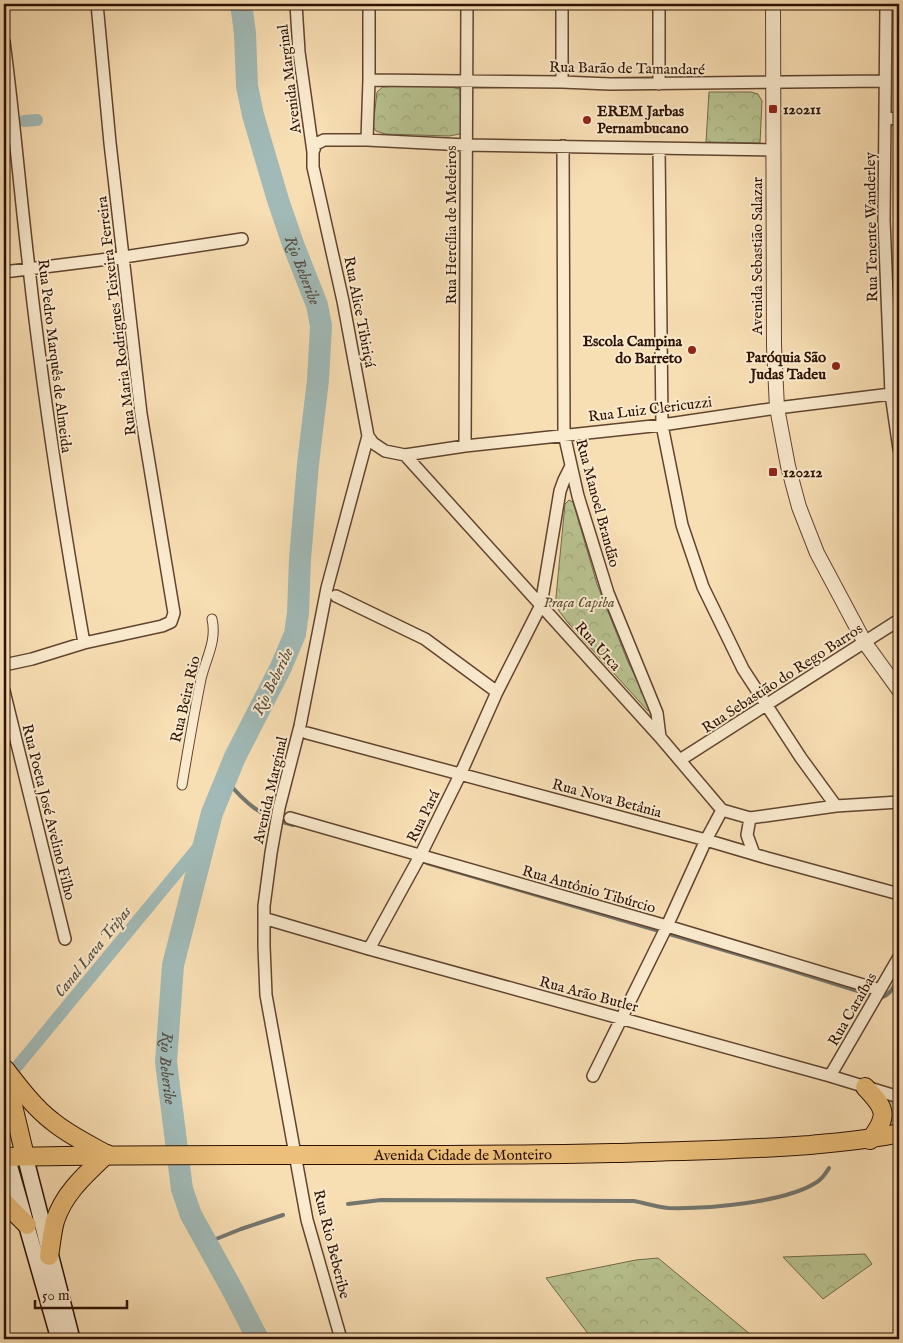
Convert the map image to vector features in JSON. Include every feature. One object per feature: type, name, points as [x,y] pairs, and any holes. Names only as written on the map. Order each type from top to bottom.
[{"type":"main road","points":[[4,1067],[16,1095],[25,1156],[49,1256],[72,1339]]},
{"type":"main road","points":[[865,1087],[880,1104],[882,1113],[882,1123],[870,1140]]},
{"type":"main road","points":[[16,1095],[72,1135],[107,1154],[76,1183],[62,1206],[55,1222],[49,1256]]},
{"type":"main road","name":"Avenida Cidade de Monteiro","points":[[5,1153],[25,1156],[107,1154],[509,1155],[656,1152],[769,1148],[870,1140],[899,1133]]},
{"type":"main road","points":[[5,1153],[59,1339]]},
{"type":"main road","points":[[4,1202],[27,1226]]},
{"type":"street","name":"Rua Maria Rodrigues Teixeira Ferreira","points":[[84,643],[162,626],[170,622],[174,613],[141,414],[110,143],[97,4]]},
{"type":"street","name":"Avenida Marginal","points":[[296,4],[299,52],[313,152]]},
{"type":"street","points":[[367,140],[370,80],[369,4]]},
{"type":"street","name":"Rua Hercília de Medeiros","points":[[465,446],[467,4]]},
{"type":"street","points":[[562,4],[562,82]]},
{"type":"street","points":[[659,4],[659,84]]},
{"type":"street","name":"Avenida Sebastião Salazar","points":[[773,4],[774,346],[777,408],[788,466],[799,507],[817,553],[865,643],[899,690]]},
{"type":"street","name":"Rua Tenente Wanderley","points":[[886,4],[884,220],[899,449]]},
{"type":"street","name":"Rua Pedro Marquês de Almeida","points":[[4,42],[50,444],[84,643]]},
{"type":"street","name":"Rua Barão de Tamandaré","points":[[370,80],[659,84],[885,81]]},
{"type":"street","points":[[885,118],[899,118]]},
{"type":"street","points":[[313,152],[316,144],[324,140],[367,140],[466,145],[773,150]]},
{"type":"street","name":"Rua Manoel Brandão","points":[[563,146],[564,434],[578,496],[608,594],[657,713],[660,737]]},
{"type":"street","points":[[659,148],[662,425],[682,525],[703,587],[743,669],[766,706],[836,806]]},
{"type":"street","name":"Rua Alice Tibiriçá","points":[[313,152],[313,167],[343,301],[368,436]]},
{"type":"street","points":[[4,272],[242,239]]},
{"type":"street","name":"Rua Luiz Clericuzzi","points":[[405,455],[564,434],[662,425],[895,393]]},
{"type":"street","points":[[368,436],[373,443],[385,451],[405,455]]},
{"type":"street","name":"Avenida Marginal","points":[[296,1155],[266,994],[264,906],[278,814],[300,726],[327,588],[368,436]]},
{"type":"street","name":"Rua Urca","points":[[405,455],[660,737],[722,810]]},
{"type":"street","name":"Rua Pará","points":[[369,949],[418,860],[460,775],[497,692],[541,605],[560,491],[571,466]]},
{"type":"street","points":[[336,596],[425,640],[497,692]]},
{"type":"street","name":"Rua Beira Rio","points":[[182,785],[202,675],[212,648],[214,628],[212,619]]},
{"type":"street","name":"Rua Sebastião do Rego Barros","points":[[680,760],[899,620]]},
{"type":"street","points":[[4,666],[84,643]]},
{"type":"street","name":"Rua Poeta José Avelino Filho","points":[[4,692],[65,939]]},
{"type":"street","name":"Rua Nova Betânia","points":[[307,733],[899,894]]},
{"type":"street","points":[[593,1076],[667,927],[706,840],[722,810],[750,818],[836,806],[899,802]]},
{"type":"street","name":"Rua Antônio Tibúrcio","points":[[290,818],[418,860],[667,927],[880,990]]},
{"type":"street","points":[[750,818],[747,835],[754,854]]},
{"type":"street","name":"Rua Arão Butler","points":[[270,920],[830,1076],[899,1097]]},
{"type":"street","name":"Rua Caraíbas","points":[[830,1076],[899,957]]},
{"type":"street","name":"Rua Rio Beberibe","points":[[296,1155],[307,1220],[341,1339]]},
{"type":"green space","points":[[383,87],[460,89],[460,134],[449,136],[385,134],[376,131],[373,126],[377,92]]},
{"type":"green space","points":[[709,92],[751,92],[758,94],[762,101],[760,143],[706,142]]},
{"type":"green space","name":"Praça Capiba","points":[[569,500],[573,502],[597,584],[628,662],[651,709],[648,711],[569,624],[556,604],[565,504]]},
{"type":"green space","points":[[886,1097],[899,1099],[899,1126],[884,1126],[890,1106]]},
{"type":"green space","points":[[865,1254],[872,1264],[823,1299],[783,1257]]},
{"type":"green space","points":[[658,1258],[756,1339],[592,1339],[546,1278],[636,1260]]},
{"type":"water","points":[[237,4],[246,4],[252,85],[241,86],[242,57]]},
{"type":"waterway","name":"Rio Beberibe","points":[[241,4],[245,33],[247,86],[253,115],[278,200],[317,305],[321,326],[318,380],[308,464],[295,634],[281,667],[235,757],[212,813],[173,965],[166,1062],[182,1189],[191,1215],[258,1339]]},
{"type":"waterway","points":[[24,121],[37,120]]},
{"type":"waterway","points":[[226,780],[255,809],[272,818],[293,825]]},
{"type":"waterway","name":"Canal Lava Tripas","points":[[5,1081],[204,840]]},
{"type":"waterway","points":[[427,863],[778,966],[880,998],[890,992],[899,977]]},
{"type":"waterway","points":[[348,1204],[381,1200],[634,1201],[668,1208],[723,1206],[766,1200],[803,1189],[822,1178],[829,1168]]},
{"type":"waterway","points":[[206,1243],[283,1215]]},
{"type":"place","name":"120211","points":[[773,109]]},
{"type":"place","name":"EREM Jarbas Pernambucano","points":[[587,120]]},
{"type":"place","name":"Escola Campina do Barreto","points":[[692,350]]},
{"type":"place","name":"Paróquia São Judas Tadeu","points":[[836,366]]},
{"type":"place","name":"120212","points":[[773,472]]}]
